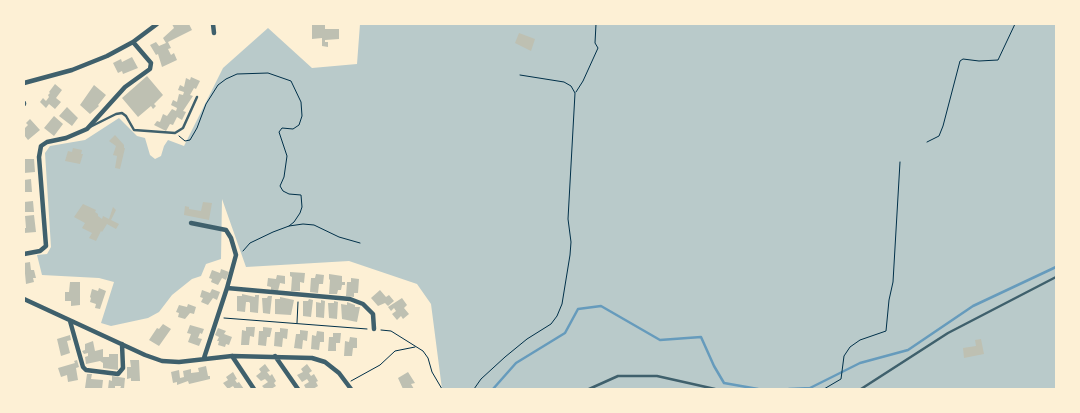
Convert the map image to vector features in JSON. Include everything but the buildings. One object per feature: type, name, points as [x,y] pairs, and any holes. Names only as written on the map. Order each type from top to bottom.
[{"type":"street","points":[[24,83],[72,70],[108,56],[133,42],[157,24]]},
{"type":"street","points":[[213,24],[214,33]]},
{"type":"street","points":[[24,254],[40,251],[46,246],[39,157],[41,146],[47,142],[66,138],[87,129],[125,87],[150,69],[151,63],[133,42]]},
{"type":"street","points":[[192,223],[226,230],[236,250],[236,259],[219,317],[204,358]]},
{"type":"street","points":[[227,288],[298,296],[350,299],[363,304],[373,314],[374,329]]},
{"type":"street","points":[[24,299],[162,361],[179,362],[232,356],[312,358],[325,362],[339,373],[351,389]]},
{"type":"street","points":[[70,321],[83,367],[86,370],[118,374],[123,368],[122,344]]},
{"type":"street","points":[[232,356],[254,389]]},
{"type":"street","points":[[275,356],[298,389]]},
{"type":"lane","points":[[87,129],[116,114],[122,113],[126,116],[134,130],[175,133],[184,128],[197,97]]},
{"type":"lane","points":[[861,389],[948,333],[1056,277]]},
{"type":"lane","points":[[588,389],[618,376],[657,376],[715,389]]},
{"type":"path","points":[[474,389],[481,379],[504,357],[527,339],[551,324],[562,304],[571,248],[568,219],[575,93],[583,81],[598,48],[595,43],[596,24]]},
{"type":"path","points":[[927,142],[939,136],[960,61],[963,59],[979,61],[998,60],[1015,24]]},
{"type":"path","points":[[175,133],[185,141],[190,140],[206,104],[218,85],[237,74],[268,73],[291,82],[301,102],[301,121],[293,129],[282,128],[278,132],[287,156],[284,177],[280,186],[289,194],[301,195],[302,207],[300,213],[289,226],[250,244],[236,259]]},
{"type":"path","points":[[520,75],[564,82],[571,86],[575,93]]},
{"type":"path","points":[[824,389],[841,379],[844,356],[850,347],[860,340],[886,331],[893,282],[900,162]]},
{"type":"path","points":[[289,226],[314,225],[339,237],[360,243]]},
{"type":"path","points":[[297,323],[298,296]]},
{"type":"path","points":[[219,317],[391,331],[423,351],[442,389]]},
{"type":"path","points":[[347,383],[375,368],[395,351],[415,347]]},
{"type":"shaded area","points":[[360,24],[1056,24],[1056,389],[442,389],[431,304],[417,284],[349,261],[246,267],[222,199],[221,259],[206,264],[201,276],[192,279],[172,295],[159,312],[148,318],[111,326],[101,323],[114,282],[99,278],[42,275],[37,255],[47,254],[51,247],[45,153],[50,146],[85,140],[119,118],[137,136],[145,138],[150,155],[155,159],[161,156],[168,140],[184,146],[223,68],[268,28],[312,68],[357,64]]},
{"type":"waterway","points":[[789,389],[810,388],[860,363],[908,350],[973,306],[1056,267]]},
{"type":"waterway","points":[[493,389],[516,363],[565,333],[578,309],[601,306],[660,340],[701,337],[724,383],[758,389]]}]
